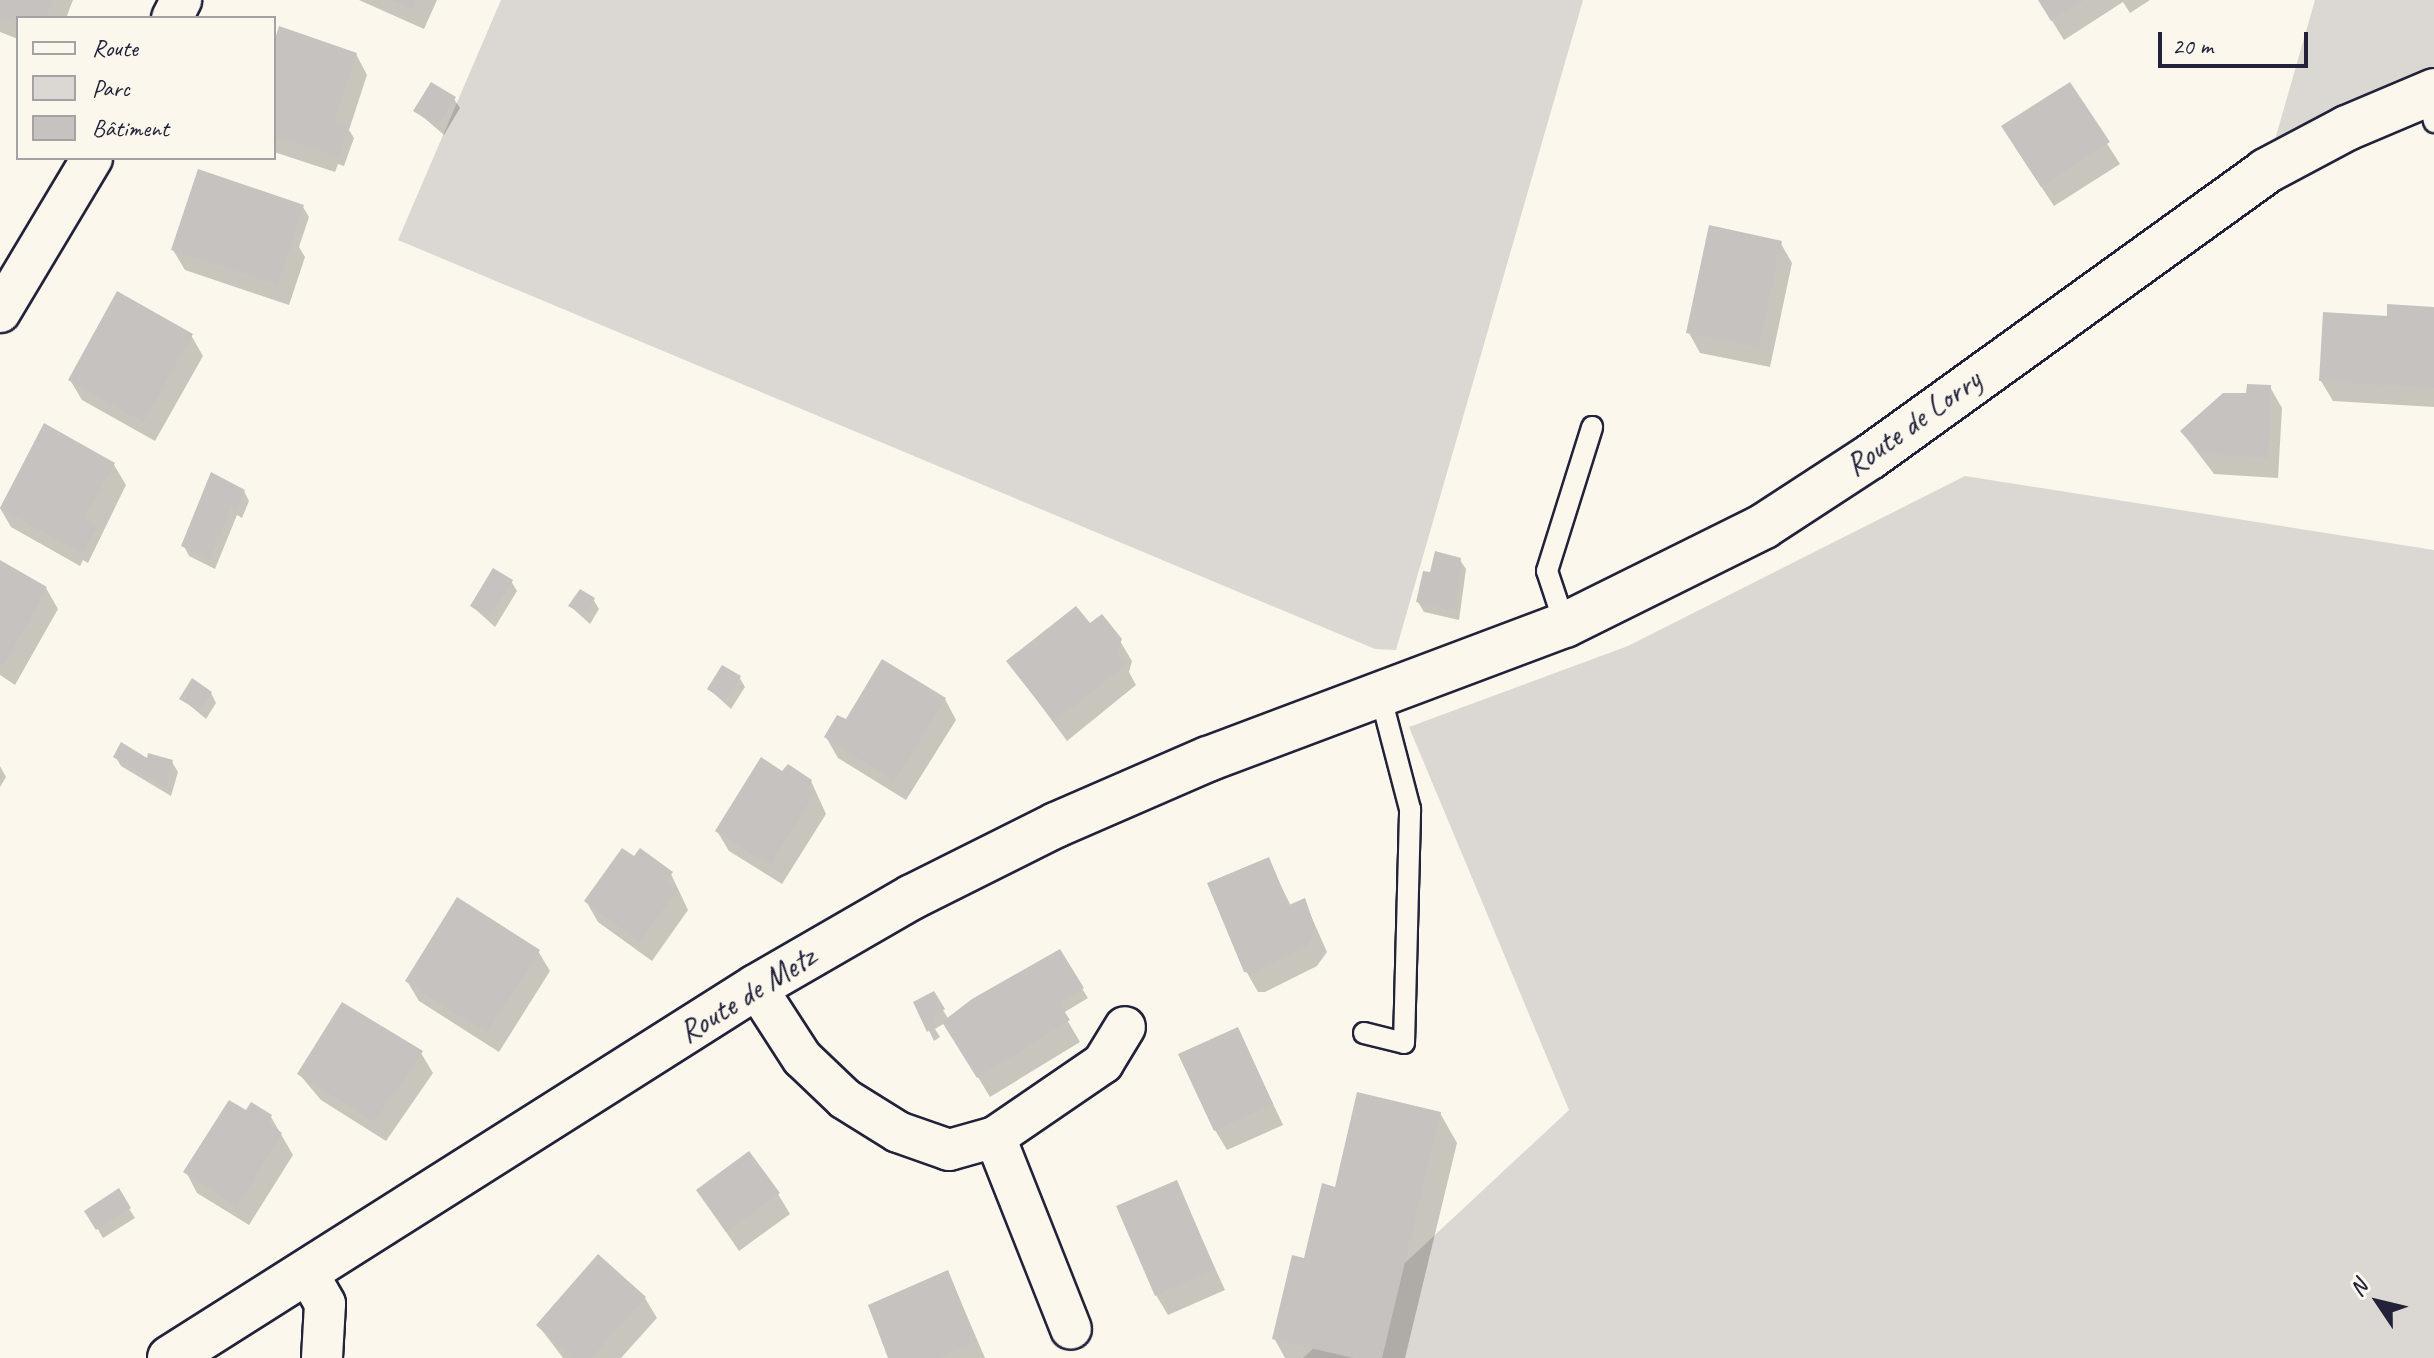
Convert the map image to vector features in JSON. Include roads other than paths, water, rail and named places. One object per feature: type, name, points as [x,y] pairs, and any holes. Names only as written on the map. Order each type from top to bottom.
[{"type":"main road","name":"Route de Lorry","points":[[1371,697],[1565,625],[1764,526],[1870,457],[2266,171],[2432,102]]},
{"type":"main road","name":"Route de Metz","points":[[170,1358],[308,1274],[756,987],[912,897],[1056,825],[1371,697]]},
{"type":"street","points":[[0,312],[91,160]]},
{"type":"street","points":[[756,987],[802,1058],[845,1099],[884,1124],[949,1150],[995,1137],[1103,1063],[1125,1027]]},
{"type":"street","points":[[995,1137],[1071,1329]]},
{"type":"street","points":[[308,1274],[325,1304],[322,1358]]},
{"type":"lane","points":[[1565,625],[1547,571],[1592,427]]},
{"type":"lane","points":[[1364,1033],[1404,1043],[1410,809],[1371,697]]}]
